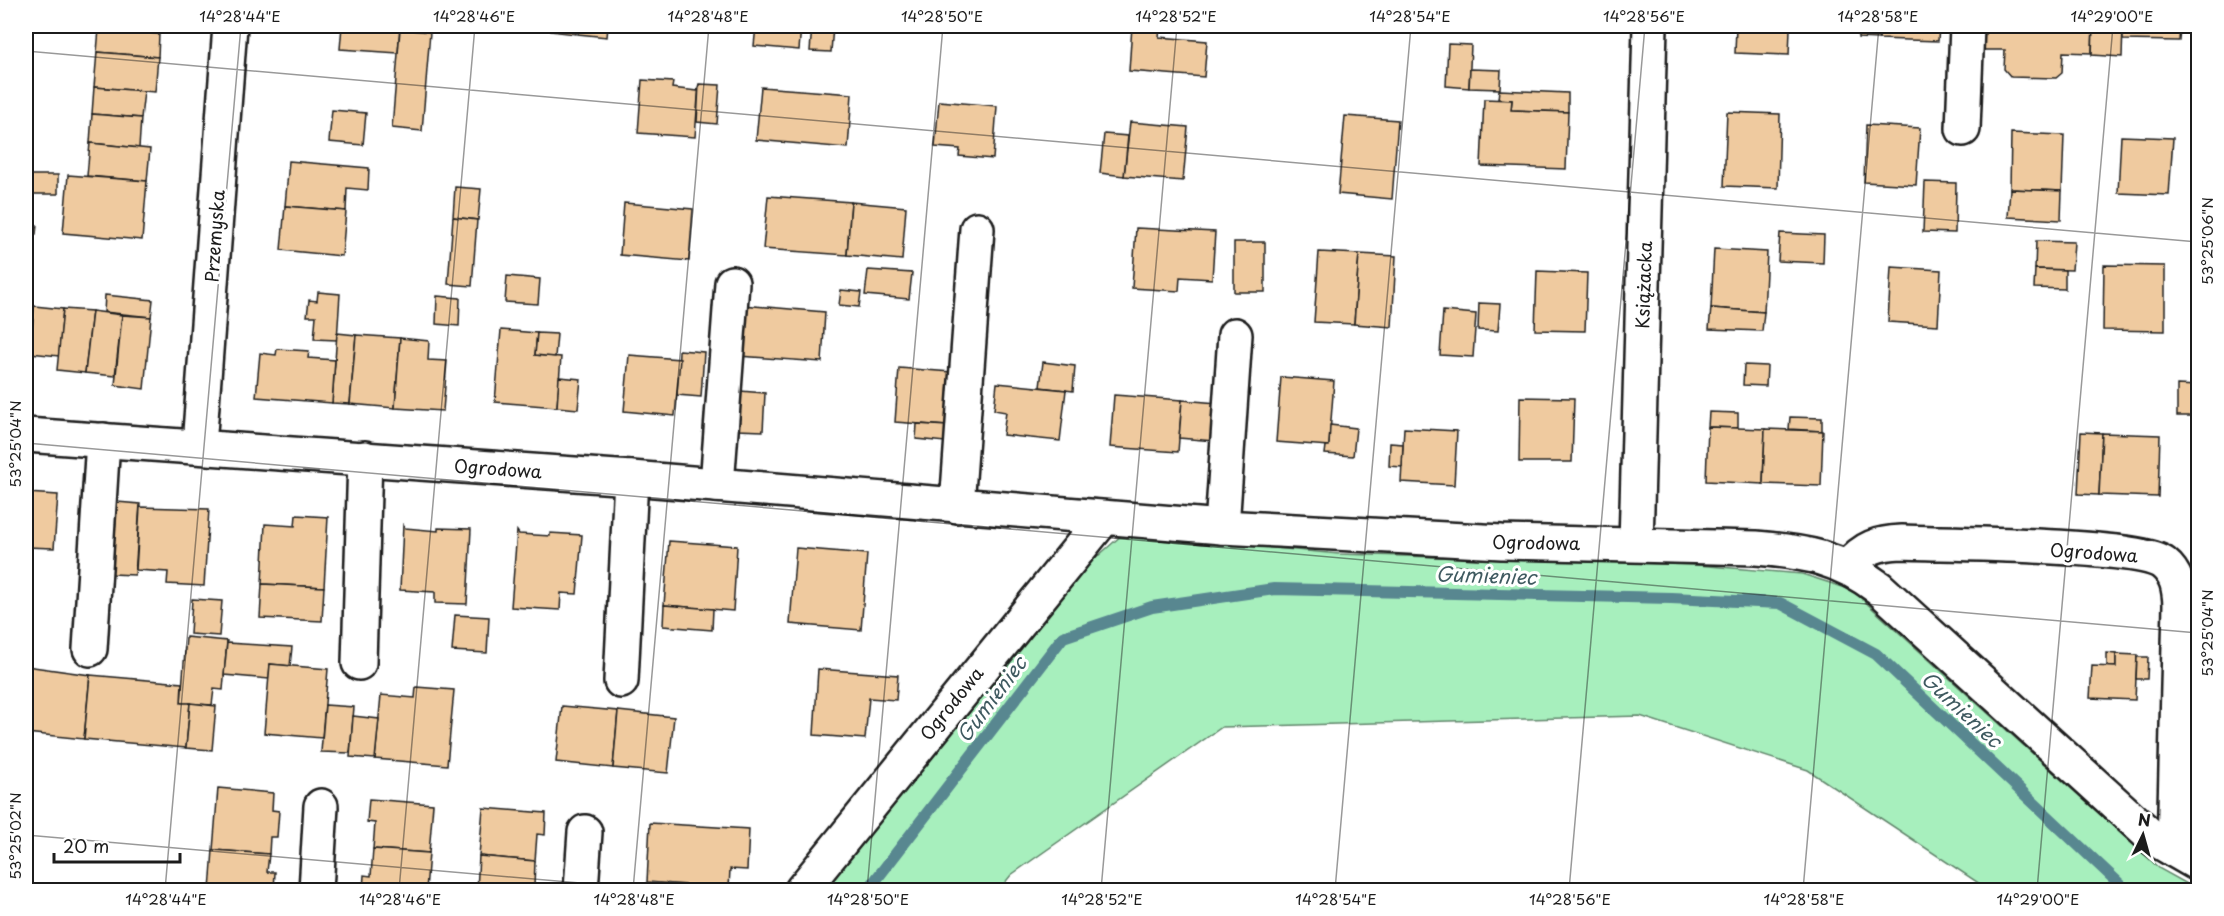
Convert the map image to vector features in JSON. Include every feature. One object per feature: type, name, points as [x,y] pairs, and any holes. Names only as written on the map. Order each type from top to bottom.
[{"type":"street","name":"Przemyska","points":[[199,446],[230,26]]},
{"type":"street","name":"Książacka","points":[[1636,544],[1650,26]]},
{"type":"street","points":[[1963,129],[1967,26]]},
{"type":"street","points":[[957,506],[976,229]]},
{"type":"street","points":[[717,485],[732,283]]},
{"type":"street","points":[[1222,527],[1235,335]]},
{"type":"street","name":"Ogrodowa","points":[[26,435],[631,478],[1222,527],[1404,538],[1636,544],[1800,552],[1848,567],[1879,588],[2153,838],[2186,857]]},
{"type":"street","points":[[90,649],[104,440]]},
{"type":"street","points":[[360,663],[365,458]]},
{"type":"street","points":[[621,681],[631,478]]},
{"type":"street","name":"Ogrodowa","points":[[802,891],[1104,518]]},
{"type":"street","name":"Ogrodowa","points":[[1848,567],[1866,548],[1880,543],[1902,542],[2125,552],[2162,562],[2176,579],[2180,604],[2186,857]]},
{"type":"street","points":[[316,891],[321,806]]},
{"type":"street","points":[[581,891],[585,832]]},
{"type":"green space","points":[[1123,534],[1339,554],[1697,565],[1802,574],[1852,590],[2160,869],[2198,890],[1989,890],[1808,770],[1640,716],[1222,727],[1011,875],[999,890],[824,890],[1073,578]]},
{"type":"building","points":[[99,26],[136,26],[136,32],[99,29]]},
{"type":"building","points":[[342,26],[400,26],[398,53],[340,49]]},
{"type":"building","points":[[551,26],[577,26],[576,34],[551,31]]},
{"type":"building","points":[[579,26],[608,26],[607,37],[578,34]]},
{"type":"building","points":[[756,26],[801,26],[799,50],[754,46]]},
{"type":"building","points":[[812,26],[833,26],[831,52],[810,51]]},
{"type":"building","points":[[1132,26],[1160,26],[1159,37],[1207,41],[1204,77],[1129,71]]},
{"type":"building","points":[[1737,26],[1790,26],[1790,29]]},
{"type":"building","points":[[1858,26],[1880,26],[1879,39],[1858,38]]},
{"type":"building","points":[[1880,26],[1939,26],[1938,41],[1879,39]]},
{"type":"building","points":[[1979,26],[2093,26],[2092,53],[2063,52],[2062,73],[2056,78],[2011,77],[2004,69],[2005,50],[1979,50]]},
{"type":"building","points":[[2093,26],[2123,26],[2122,57],[2092,55]]},
{"type":"building","points":[[2123,26],[2180,26],[2179,41],[2123,40]]},
{"type":"building","points":[[1736,27],[1790,29],[1789,55],[1735,53]]},
{"type":"building","points":[[99,29],[159,34],[158,57],[97,52]]},
{"type":"building","points":[[400,29],[430,32],[422,131],[392,128]]},
{"type":"building","points":[[1448,44],[1471,45],[1469,88],[1446,86]]},
{"type":"building","points":[[97,52],[158,57],[155,92],[94,87]]},
{"type":"building","points":[[1470,69],[1501,70],[1500,89],[1469,88]]},
{"type":"building","points":[[642,80],[673,82],[672,88],[697,91],[699,84],[695,137],[638,133]]},
{"type":"building","points":[[699,84],[720,85],[717,124],[697,122]]},
{"type":"building","points":[[94,87],[144,91],[141,118],[92,114]]},
{"type":"building","points":[[761,87],[852,94],[848,148],[756,140]]},
{"type":"building","points":[[1499,90],[1568,93],[1568,112],[1511,110],[1512,100],[1498,99]]},
{"type":"building","points":[[1484,99],[1512,100],[1511,110],[1568,112],[1566,169],[1481,166]]},
{"type":"building","points":[[939,101],[997,106],[993,159],[959,156],[960,149],[935,147]]},
{"type":"building","points":[[332,110],[366,113],[363,145],[329,142]]},
{"type":"building","points":[[1727,112],[1780,114],[1778,188],[1724,186]]},
{"type":"building","points":[[92,114],[141,118],[139,148],[90,143]]},
{"type":"building","points":[[1345,116],[1398,120],[1392,199],[1338,194]]},
{"type":"building","points":[[1130,122],[1188,127],[1183,181],[1124,176]]},
{"type":"building","points":[[1866,125],[1920,128],[1916,185],[1864,182]]},
{"type":"building","points":[[2011,133],[2064,135],[2062,191],[2010,189]]},
{"type":"building","points":[[1104,134],[1128,136],[1124,176],[1100,173]]},
{"type":"building","points":[[2121,136],[2173,138],[2169,195],[2118,193]]},
{"type":"building","points":[[90,143],[150,149],[147,181],[87,176]]},
{"type":"building","points":[[289,161],[369,168],[368,190],[347,188],[346,211],[285,206]]},
{"type":"building","points":[[26,175],[58,175],[58,194],[26,194]]},
{"type":"building","points":[[68,175],[147,181],[142,240],[63,233]]},
{"type":"building","points":[[1925,182],[1956,183],[1955,233],[1923,232]]},
{"type":"building","points":[[455,187],[481,189],[478,220],[453,217]]},
{"type":"building","points":[[2010,189],[2062,191],[2061,220],[2008,217]]},
{"type":"building","points":[[768,196],[851,202],[847,255],[763,249]]},
{"type":"building","points":[[851,202],[906,207],[902,260],[847,255]]},
{"type":"building","points":[[624,203],[693,209],[689,261],[620,255]]},
{"type":"building","points":[[285,206],[346,211],[342,256],[281,250]]},
{"type":"building","points":[[453,217],[477,220],[472,286],[448,284]]},
{"type":"building","points":[[26,224],[37,225],[36,234],[26,233]]},
{"type":"building","points":[[1136,228],[1215,232],[1212,279],[1180,277],[1179,291],[1132,288]]},
{"type":"building","points":[[1780,233],[1824,235],[1823,263],[1778,261]]},
{"type":"building","points":[[2036,241],[2074,242],[2072,270],[2035,269]]},
{"type":"building","points":[[1234,242],[1265,242],[1265,292],[1234,292]]},
{"type":"building","points":[[1714,249],[1767,252],[1764,312],[1711,308]]},
{"type":"building","points":[[1319,252],[1359,254],[1354,324],[1314,322]]},
{"type":"building","points":[[1359,254],[1396,256],[1392,327],[1354,324]]},
{"type":"building","points":[[2104,265],[2165,266],[2165,331],[2103,330]]},
{"type":"building","points":[[1891,267],[1941,270],[1938,325],[1888,322]]},
{"type":"building","points":[[2035,269],[2065,270],[2065,289],[2034,288]]},
{"type":"building","points":[[868,270],[912,273],[909,299],[865,295]]},
{"type":"building","points":[[1537,271],[1587,273],[1585,331],[1535,330]]},
{"type":"building","points":[[507,276],[540,279],[538,304],[505,302]]},
{"type":"building","points":[[841,290],[861,292],[859,307],[839,305]]},
{"type":"building","points":[[318,292],[340,294],[337,340],[314,339],[316,316],[307,316],[309,300],[317,301]]},
{"type":"building","points":[[105,295],[153,300],[151,317],[104,312]]},
{"type":"building","points":[[437,296],[460,298],[459,326],[436,324]]},
{"type":"building","points":[[1479,303],[1500,304],[1498,331],[1478,330]]},
{"type":"building","points":[[742,305],[825,312],[822,362],[738,356]]},
{"type":"building","points":[[34,306],[63,309],[59,356],[30,353]]},
{"type":"building","points":[[1711,308],[1764,312],[1762,331],[1709,329]]},
{"type":"building","points":[[63,309],[92,311],[85,373],[57,370]]},
{"type":"building","points":[[92,311],[122,315],[115,376],[85,373]]},
{"type":"building","points":[[1443,311],[1476,314],[1473,357],[1440,355]]},
{"type":"building","points":[[122,315],[151,317],[144,389],[115,385]]},
{"type":"building","points":[[501,330],[537,333],[535,355],[561,357],[557,407],[495,402]]},
{"type":"building","points":[[337,333],[356,335],[350,404],[332,403]]},
{"type":"building","points":[[537,333],[557,334],[555,357],[535,355]]},
{"type":"building","points":[[356,335],[400,338],[395,408],[350,404]]},
{"type":"building","points":[[400,338],[429,341],[428,360],[447,361],[443,411],[395,408]]},
{"type":"building","points":[[277,349],[309,351],[308,358],[335,360],[332,403],[256,397],[260,353],[276,355]]},
{"type":"building","points":[[679,350],[704,352],[701,397],[677,395]]},
{"type":"building","points":[[629,355],[680,359],[675,416],[624,411]]},
{"type":"building","points":[[1043,362],[1075,366],[1073,391],[1040,387]]},
{"type":"building","points":[[1744,365],[1767,366],[1766,386],[1743,385]]},
{"type":"building","points":[[899,368],[951,372],[947,426],[895,422]]},
{"type":"building","points":[[559,377],[581,379],[578,409],[557,407]]},
{"type":"building","points":[[1281,377],[1334,381],[1329,446],[1276,442]]},
{"type":"building","points":[[997,383],[1066,390],[1060,441],[1003,435],[1006,412],[994,410]]},
{"type":"building","points":[[2177,385],[2198,386],[2198,416],[2177,416]]},
{"type":"building","points":[[740,391],[765,393],[763,431],[737,430]]},
{"type":"building","points":[[1114,395],[1182,400],[1178,452],[1110,447]]},
{"type":"building","points":[[1520,397],[1574,398],[1572,462],[1519,462]]},
{"type":"building","points":[[1182,400],[1217,403],[1214,441],[1179,438]]},
{"type":"building","points":[[1709,412],[1738,413],[1738,428],[1708,427]]},
{"type":"building","points":[[1790,417],[1822,418],[1822,431],[1789,429]]},
{"type":"building","points":[[917,424],[947,426],[945,442],[916,439]]},
{"type":"building","points":[[1330,425],[1356,428],[1353,456],[1325,454],[1326,446],[1329,446]]},
{"type":"building","points":[[1708,427],[1765,429],[1763,484],[1706,481]]},
{"type":"building","points":[[1404,428],[1457,431],[1454,485],[1401,482]]},
{"type":"building","points":[[1765,429],[1823,431],[1821,486],[1763,484]]},
{"type":"building","points":[[2081,432],[2102,433],[2099,495],[2078,494]]},
{"type":"building","points":[[2102,433],[2160,435],[2158,497],[2099,495]]},
{"type":"building","points":[[1390,443],[1403,444],[1402,467],[1389,466]]},
{"type":"building","points":[[26,493],[58,495],[54,548],[26,547]]},
{"type":"building","points":[[117,502],[140,504],[135,575],[112,574]]},
{"type":"building","points":[[140,507],[209,509],[204,586],[167,584],[168,572],[136,570]]},
{"type":"building","points":[[296,515],[328,517],[324,587],[262,584],[265,524],[295,526]]},
{"type":"building","points":[[403,525],[405,528],[438,531],[438,528],[471,529],[467,604],[435,603],[435,592],[400,590]]},
{"type":"building","points":[[517,531],[519,534],[550,536],[550,533],[582,535],[577,594],[561,593],[560,610],[511,607]]},
{"type":"building","points":[[669,541],[737,546],[733,611],[664,605]]},
{"type":"building","points":[[796,548],[867,554],[861,630],[790,624]]},
{"type":"building","points":[[262,584],[324,587],[322,621],[260,618]]},
{"type":"building","points":[[192,599],[222,601],[219,636],[190,634]]},
{"type":"building","points":[[664,605],[713,609],[712,630],[663,626]]},
{"type":"building","points":[[455,615],[489,617],[487,653],[452,651]]},
{"type":"building","points":[[186,637],[227,641],[223,690],[214,689],[212,705],[181,703]]},
{"type":"building","points":[[227,643],[292,647],[290,666],[270,664],[269,679],[224,675]]},
{"type":"building","points":[[2107,653],[2116,654],[2116,667],[2107,667]]},
{"type":"building","points":[[2116,654],[2137,655],[2135,700],[2090,698],[2092,666],[2116,667]]},
{"type":"building","points":[[2137,657],[2148,657],[2147,679],[2136,679]]},
{"type":"building","points":[[270,664],[328,669],[322,738],[264,733]]},
{"type":"building","points":[[26,666],[90,675],[84,739],[26,733]]},
{"type":"building","points":[[818,669],[898,675],[896,700],[869,698],[865,739],[814,735]]},
{"type":"building","points":[[90,675],[182,683],[181,703],[190,703],[186,748],[84,739]]},
{"type":"building","points":[[416,687],[454,690],[447,765],[375,759],[381,695],[415,698]]},
{"type":"building","points":[[190,703],[216,706],[212,750],[186,748]]},
{"type":"building","points":[[325,705],[354,707],[350,753],[321,752]]},
{"type":"building","points":[[562,706],[618,711],[613,768],[556,762]]},
{"type":"building","points":[[618,711],[674,717],[668,773],[613,768]]},
{"type":"building","points":[[353,716],[379,719],[375,759],[350,757]]},
{"type":"building","points":[[218,788],[273,793],[272,810],[279,811],[277,837],[270,837],[269,854],[213,850]]},
{"type":"building","points":[[369,799],[433,804],[429,853],[373,849],[375,823],[367,822]]},
{"type":"building","points":[[483,808],[546,813],[545,835],[537,834],[535,861],[479,856]]},
{"type":"building","points":[[650,823],[749,829],[747,870],[730,869],[729,888],[647,882]]},
{"type":"building","points":[[373,849],[429,853],[426,890],[363,890],[364,875],[371,876]]},
{"type":"building","points":[[213,850],[269,854],[267,872],[275,872],[274,890],[210,890]]},
{"type":"building","points":[[479,856],[535,861],[534,887],[541,888],[541,890],[477,890]]},
{"type":"waterway","name":"Gumieniec","points":[[868,890],[1063,637],[1152,607],[1274,589],[1671,598],[1780,603],[1876,654],[2126,890]]}]
